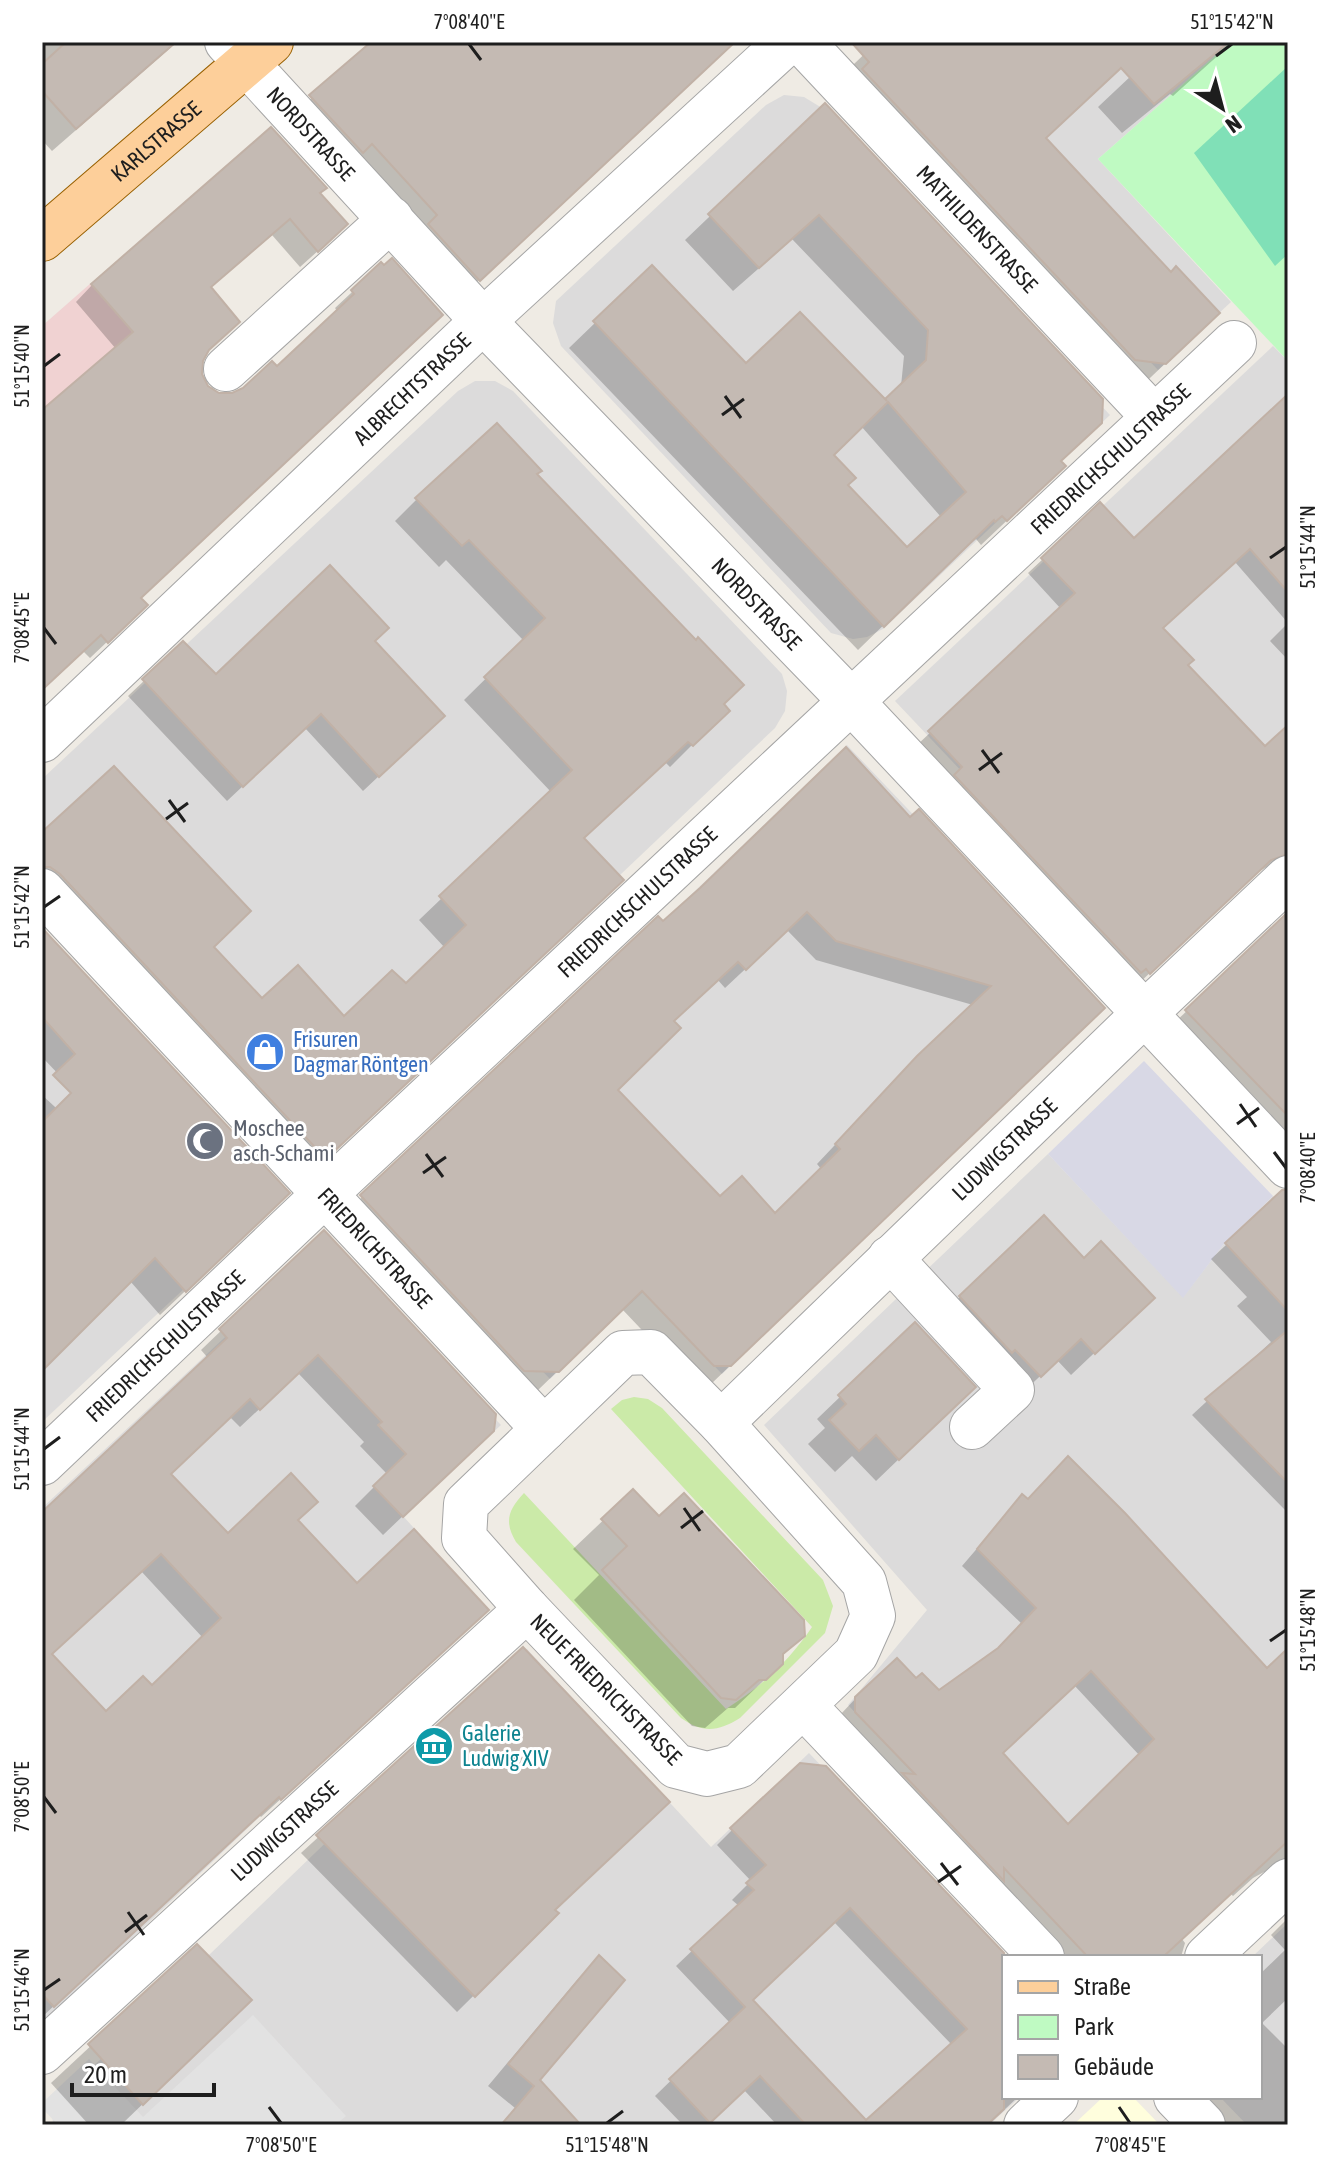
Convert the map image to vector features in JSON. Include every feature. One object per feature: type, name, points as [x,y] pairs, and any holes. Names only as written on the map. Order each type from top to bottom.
[{"type":"main road","name":"KARLSTRASSE","points":[[42,239],[248,49]]},
{"type":"street","name":"ALBRECHTSTRASSE","points":[[42,740],[483,321],[787,42]]},
{"type":"street","name":"MATHILDENSTRASSE","points":[[802,42],[1153,416]]},
{"type":"street","name":"NORDSTRASSE","points":[[248,49],[391,219],[483,321],[850,700],[1288,1166]]},
{"type":"street","points":[[226,369],[391,219]]},
{"type":"street","name":"FRIEDRICHSCHULSTRASSE","points":[[42,1463],[850,700],[1234,343]]},
{"type":"street","name":"LUDWIGSTRASSE","points":[[721,1423],[1288,878]]},
{"type":"street","name":"FRIEDRICHSTRASSE","points":[[42,891],[544,1429]]},
{"type":"street","points":[[890,1258],[1012,1390],[972,1427]]},
{"type":"street","points":[[527,1609],[464,1538],[466,1504],[623,1353],[651,1352],[721,1423]]},
{"type":"street","name":"NEUE FRIEDRICHSTRASSE","points":[[527,1609],[676,1766],[707,1774],[739,1766],[804,1706],[856,1654],[873,1616],[864,1582],[721,1423]]},
{"type":"street","name":"LUDWIGSTRASSE","points":[[42,2052],[527,1609]]},
{"type":"street","points":[[804,1706],[1040,1955]]},
{"type":"street","points":[[1209,1955],[1288,1881]]},
{"type":"street","points":[[1026,2125],[1054,2099]]},
{"type":"street","points":[[1178,2099],[1203,2125]]},
{"type":"shaded area","points":[[856,42],[1231,42],[1098,159],[1231,302],[1158,370],[858,50]]},
{"type":"shaded area","points":[[784,95],[804,97],[822,108],[1110,415],[883,629],[867,637],[853,639],[831,633],[561,346],[553,323],[556,301],[766,105]]},
{"type":"shaded area","points":[[91,283],[177,386],[42,507],[42,326]]},
{"type":"shaded area","points":[[1273,346],[1288,361],[1288,838],[1148,968],[895,701]]},
{"type":"shaded area","points":[[475,381],[495,381],[513,391],[782,674],[787,691],[785,711],[775,728],[330,1150],[42,844],[42,779],[458,391]]},
{"type":"shaded area","points":[[847,745],[1100,1011],[722,1374],[643,1292],[550,1379],[375,1198]]},
{"type":"shaded area","points":[[42,937],[282,1197],[42,1422]]},
{"type":"shaded area","points":[[1144,1061],[1273,1196],[1223,1245],[1183,1298],[1048,1154]]},
{"type":"shaded area","points":[[1048,1154],[1183,1297],[1223,1245],[1273,1196],[1288,1213],[1288,1839],[1164,1955],[1086,1955],[848,1705],[927,1610],[764,1425]]},
{"type":"shaded area","points":[[326,1243],[501,1425],[403,1516],[483,1604],[42,2024],[42,1508]]},
{"type":"shaded area","points":[[527,1649],[711,1847],[809,1753],[1002,1955],[1002,2099],[1018,2099],[989,2125],[53,2125],[52,2106]]},
{"type":"shaded area","points":[[1288,1923],[1288,2125],[1247,2125],[1222,2099],[1262,2099],[1262,1955],[1254,1955]]},
{"type":"shaded area","points":[[253,2015],[346,2116],[335,2125],[58,2125],[42,2108],[42,2103],[89,2059],[143,2117]]},
{"type":"shaded area","points":[[1101,2099],[1135,2099],[1160,2125],[1073,2125]]},
{"type":"green space","points":[[1231,42],[1288,42],[1288,361],[1098,159]]},
{"type":"green space","points":[[1288,66],[1288,254],[1275,266],[1194,153]]},
{"type":"green space","points":[[634,1397],[648,1399],[662,1408],[823,1580],[833,1606],[825,1633],[740,1718],[717,1728],[703,1728],[681,1718],[516,1542],[510,1528],[511,1511],[524,1493],[726,1709],[751,1692],[784,1662],[812,1627],[611,1409],[622,1400]]},
{"type":"building","points":[[66,42],[176,42],[76,129],[42,91],[42,64]]},
{"type":"building","points":[[371,42],[735,42],[480,281],[428,224],[437,215],[372,144],[363,153],[309,95]]},
{"type":"building","points":[[851,42],[1229,42],[1154,104],[1121,68],[1046,138],[1171,272],[1176,266],[1220,313],[1166,364],[1135,360],[862,69],[869,62]]},
{"type":"building","points":[[825,103],[1103,399],[1102,423],[1061,461],[1066,466],[1007,521],[1002,516],[994,520],[884,627],[593,321],[652,265],[746,363],[800,312],[885,399],[926,360],[928,330],[819,215],[759,268],[708,214]],"holes":[[[888,402],[966,492],[907,547],[848,485],[856,478],[834,455]]]},
{"type":"building","points":[[271,127],[327,188],[320,193],[348,224],[318,252],[290,219],[211,287],[240,322],[209,350],[203,361],[202,374],[208,386],[219,393],[232,393],[243,388],[272,361],[277,366],[354,294],[351,290],[381,262],[384,265],[392,258],[443,315],[141,598],[148,605],[108,643],[101,635],[42,690],[42,410],[133,332],[91,284]]},
{"type":"building","points":[[1288,394],[1288,592],[1250,549],[1163,628],[1194,660],[1188,665],[1265,746],[1288,725],[1288,854],[1271,860],[1150,974],[1146,969],[1141,973],[954,775],[962,767],[928,731],[1075,593],[1041,558],[1100,502],[1134,538]]},
{"type":"building","points":[[497,423],[542,471],[537,474],[696,640],[698,637],[744,685],[724,704],[730,711],[693,746],[688,742],[584,838],[624,880],[326,1159],[60,874],[50,867],[42,867],[42,832],[114,766],[251,911],[214,947],[262,998],[298,965],[344,1016],[392,970],[406,983],[466,925],[439,896],[572,770],[484,677],[545,618],[469,540],[462,546],[415,498]]},
{"type":"building","points":[[330,565],[389,628],[375,641],[445,716],[379,777],[321,714],[243,787],[142,679],[183,641],[216,674]]},
{"type":"building","points":[[846,747],[910,817],[919,809],[1105,1008],[731,1366],[714,1366],[642,1291],[559,1372],[524,1371],[360,1195],[658,916],[663,921]],"holes":[[[807,912],[836,941],[991,986],[917,1056],[835,1144],[840,1149],[775,1213],[742,1176],[720,1196],[618,1090],[681,1028],[674,1021],[738,962],[746,970]]]},
{"type":"building","points":[[1288,912],[1288,1116],[1185,1010]]},
{"type":"building","points":[[42,928],[290,1193],[186,1292],[155,1258],[42,1371],[42,1122],[71,1093],[53,1075],[75,1054],[42,1017]]},
{"type":"building","points":[[1282,1190],[1288,1190],[1288,1311],[1225,1243]]},
{"type":"building","points":[[1044,1215],[1084,1258],[1101,1241],[1155,1298],[1095,1354],[1081,1339],[1041,1377],[1015,1350],[1012,1353],[959,1296]]},
{"type":"building","points":[[324,1230],[496,1414],[494,1431],[403,1517],[373,1486],[406,1454],[378,1425],[382,1422],[318,1355],[260,1410],[250,1399],[171,1474],[228,1533],[291,1473],[318,1502],[298,1520],[357,1583],[414,1529],[489,1610],[281,1800],[279,1797],[54,2007],[42,1994],[42,1512],[227,1338],[219,1329]],"holes":[[[161,1554],[221,1618],[152,1685],[143,1676],[106,1711],[52,1654]]]},
{"type":"building","points":[[915,1322],[976,1387],[899,1460],[876,1435],[859,1451],[829,1420],[846,1404],[838,1395]]},
{"type":"building","points":[[1288,1330],[1288,1483],[1205,1399]]},
{"type":"building","points":[[1068,1456],[1125,1513],[1267,1668],[1288,1648],[1288,1841],[1165,1955],[1086,1955],[1004,1868],[1004,1881],[902,1773],[915,1774],[855,1712],[855,1697],[897,1658],[916,1678],[922,1673],[939,1690],[998,1648],[1036,1608],[977,1549],[1022,1494],[1028,1499]],"holes":[[[1091,1671],[1154,1739],[1068,1824],[1003,1753]]]},
{"type":"building","points":[[633,1489],[659,1516],[684,1493],[804,1620],[805,1636],[783,1654],[783,1664],[736,1700],[721,1698],[602,1570],[627,1546],[601,1519]]},
{"type":"building","points":[[523,1647],[670,1802],[555,1910],[559,1913],[475,1997],[316,1835]]},
{"type":"building","points":[[800,1763],[826,1766],[1004,1953],[1004,2109],[987,2125],[806,2125],[760,2076],[710,2123],[669,2079],[745,2007],[690,1949],[754,1890],[746,1883],[766,1865],[730,1828]],"holes":[[[850,1908],[967,2029],[866,2120],[753,2000]]]},
{"type":"building","points":[[197,1944],[252,2000],[143,2105],[88,2044]]},
{"type":"building","points":[[599,1955],[625,1980],[540,2080],[581,2125],[501,2125],[534,2086],[508,2064]]},
{"type":"place","name":"Frisuren Dagmar Röntgen","points":[[265,1052]]},
{"type":"place","name":"Moschee asch-Schami","points":[[205,1141]]},
{"type":"place","name":"Galerie Ludwig XIV","points":[[434,1746]]}]
